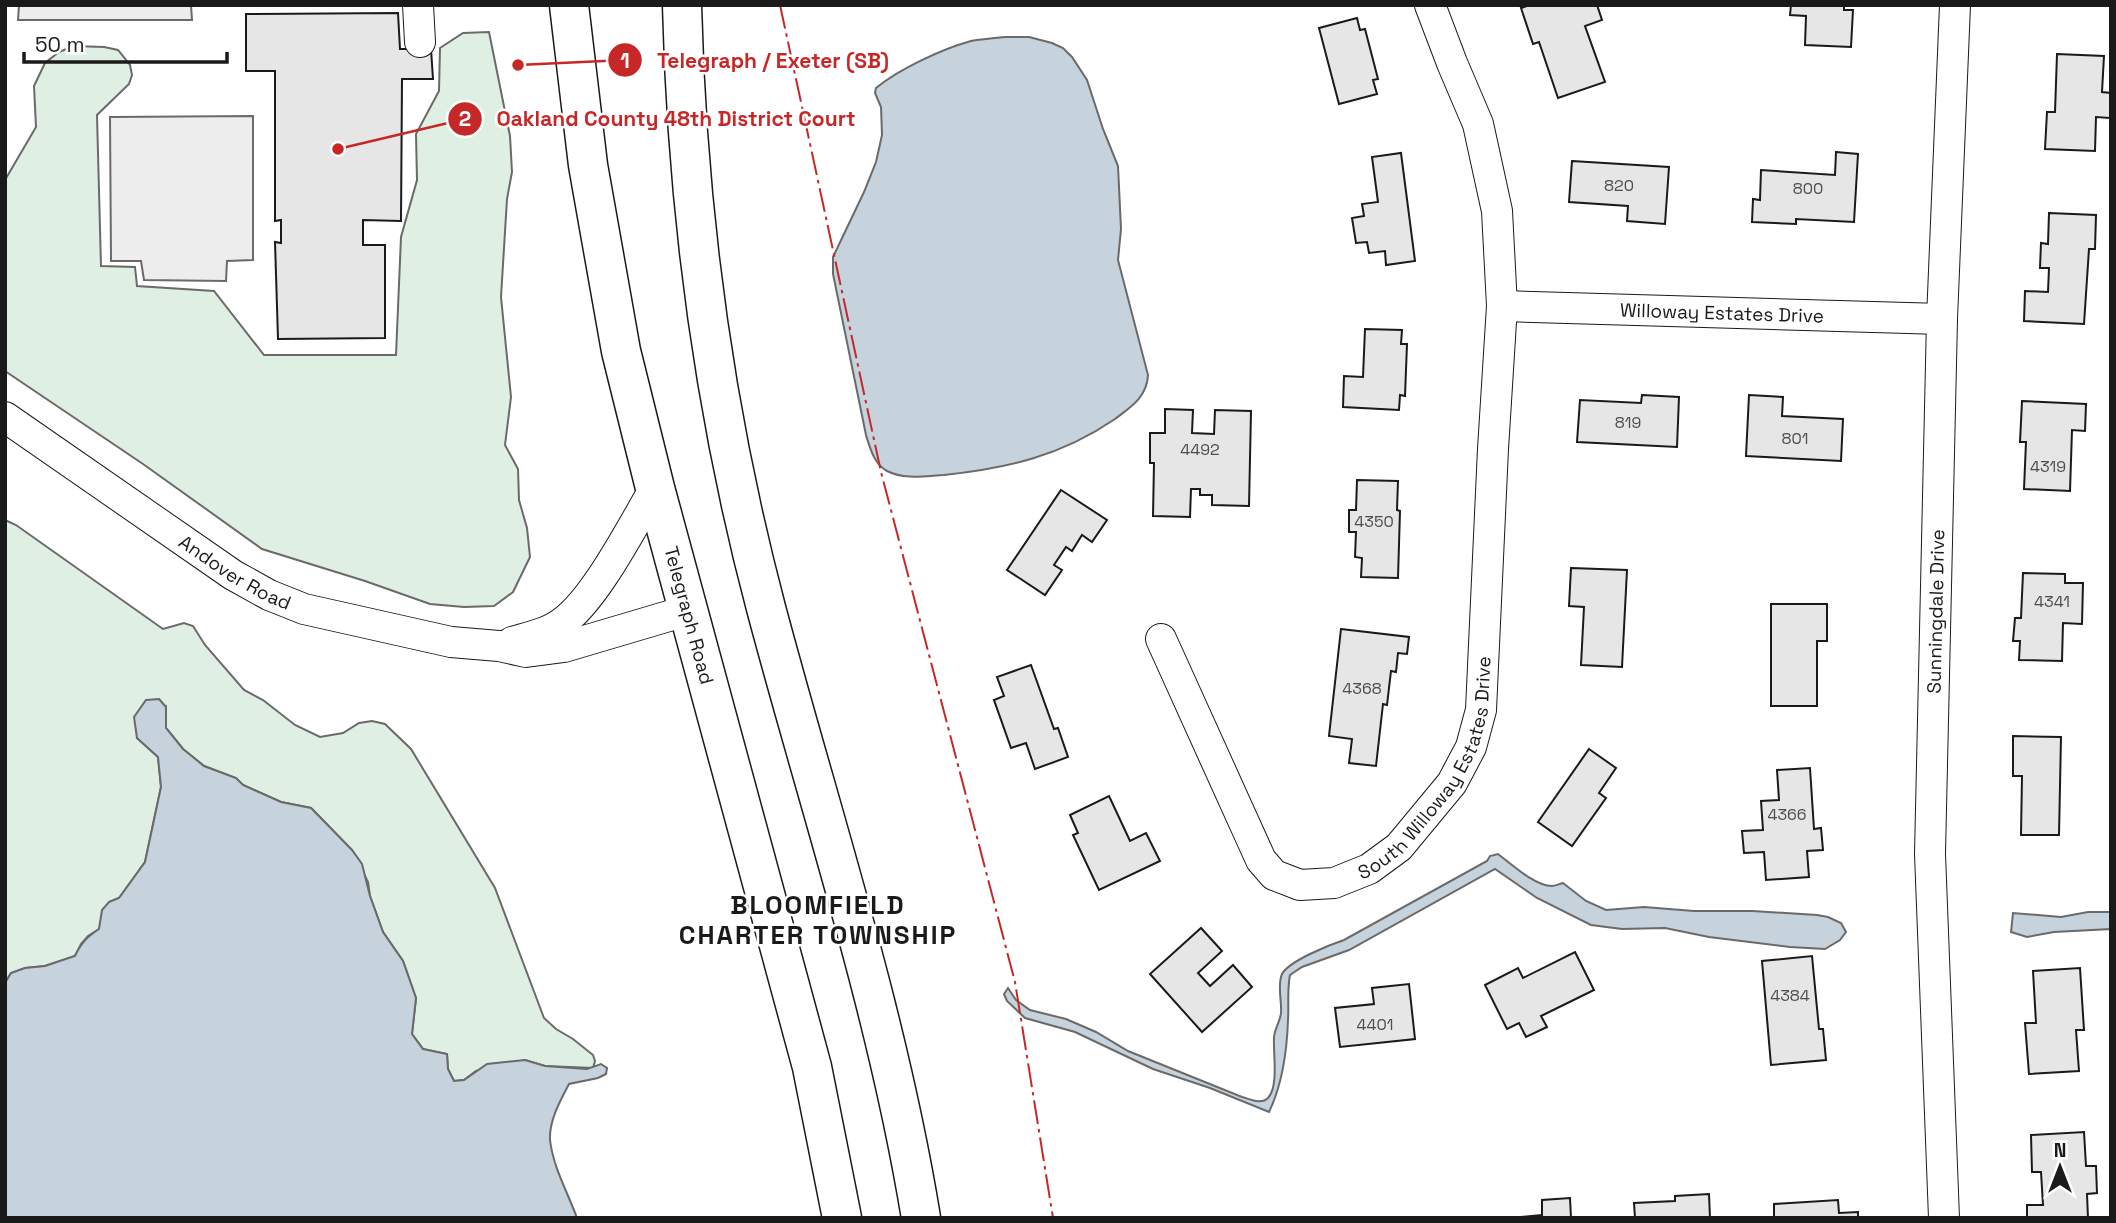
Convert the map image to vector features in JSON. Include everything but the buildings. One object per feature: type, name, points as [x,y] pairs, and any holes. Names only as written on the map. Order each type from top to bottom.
[{"type":"highway","name":"Telegraph Road","points":[[569,5],[579,102],[621,351],[655,488],[812,1067],[842,1218]]},
{"type":"highway","points":[[682,5],[688,142],[696,226],[726,424],[766,606],[880,1021],[920,1218]]},
{"type":"street","points":[[418,5],[420,42]]},
{"type":"street","name":"South Willoway Estates Drive","points":[[1161,639],[1261,860],[1273,875],[1300,885],[1334,883],[1369,869],[1399,847],[1452,783],[1471,747],[1481,710],[1502,306],[1497,211],[1478,124],[1430,5]]},
{"type":"street","name":"Sunningdale Drive","points":[[1944,1218],[1930,854],[1942,319],[1955,5]]},
{"type":"street","name":"Willoway Estates Drive","points":[[1502,306],[1942,319]]},
{"type":"street","name":"Andover Road","points":[[5,417],[233,575],[269,595],[304,609],[451,642],[499,646],[526,652],[564,647],[689,610]]},
{"type":"street","name":"Andover Road","points":[[499,646],[562,623],[593,587],[655,488]]},
{"type":"green space","points":[[489,32],[510,136],[512,172],[507,199],[501,297],[511,397],[505,445],[518,469],[519,500],[527,528],[530,557],[513,592],[494,606],[430,604],[262,549],[143,464],[5,371],[5,180],[36,127],[34,86],[45,63],[59,52],[74,46],[118,50],[130,65],[132,75],[129,84],[97,115],[101,266],[135,267],[137,286],[214,291],[264,355],[396,355],[401,237],[417,180],[416,134],[439,91],[440,48],[463,33]]},
{"type":"green space","points":[[5,520],[16,525],[163,629],[184,623],[193,626],[205,645],[244,690],[263,700],[295,725],[320,737],[343,733],[359,723],[372,721],[385,724],[411,749],[495,888],[544,1018],[593,1055],[593,1068],[545,1066],[525,1060],[476,1071],[464,1080],[454,1081],[448,1069],[447,1054],[423,1049],[412,1034],[416,998],[403,961],[383,932],[370,896],[368,882],[352,850],[311,808],[281,802],[243,785],[236,778],[204,766],[183,749],[166,728],[166,707],[137,738],[158,757],[161,787],[145,862],[119,898],[109,902],[99,929],[88,936],[75,956],[11,973],[5,983]]},
{"type":"shaded area","points":[[19,5],[191,5],[192,20],[18,20]]},
{"type":"shaded area","points":[[1029,37],[1063,48],[1087,80],[1118,166],[1121,229],[1118,260],[1148,375],[1147,383],[1137,401],[1115,419],[1095,432],[1054,451],[990,469],[944,475],[901,476],[887,471],[879,464],[868,440],[833,274],[833,257],[876,162],[882,135],[881,107],[875,93],[876,88],[921,60],[947,49],[971,41]]},
{"type":"shaded area","points":[[253,116],[253,260],[227,261],[226,281],[144,280],[141,261],[111,261],[110,117]]},
{"type":"shaded area","points":[[159,699],[166,707],[166,728],[183,749],[204,766],[236,778],[243,785],[281,802],[311,808],[352,850],[362,864],[383,932],[403,961],[416,998],[412,1034],[423,1049],[447,1054],[448,1069],[454,1081],[464,1080],[487,1064],[525,1060],[545,1066],[587,1069],[601,1064],[607,1068],[606,1074],[598,1078],[569,1084],[551,1126],[550,1140],[554,1160],[577,1218],[5,1218],[5,983],[11,973],[75,956],[85,941],[99,929],[102,910],[109,902],[119,898],[145,862],[161,787],[158,757],[137,738],[134,717],[146,700]]},
{"type":"shaded area","points":[[1498,854],[1538,882],[1552,886],[1563,883],[1586,901],[1606,910],[1644,907],[1817,915],[1841,923],[1846,932],[1840,940],[1825,949],[1709,937],[1665,928],[1622,929],[1591,925],[1537,898],[1495,869],[1349,950],[1302,967],[1290,975],[1285,1055],[1269,1112],[1153,1069],[1075,1032],[1025,1018],[1007,1001],[1004,994],[1008,988],[1016,1000],[1030,1010],[1066,1019],[1096,1032],[1128,1051],[1242,1097],[1262,1101],[1268,1098],[1273,1086],[1274,1035],[1281,1013],[1281,978],[1286,969],[1310,954],[1344,940],[1487,861],[1490,856]]},
{"type":"shaded area","points":[[2088,912],[2111,912],[2111,929],[2054,932],[2027,937],[2011,932],[2013,913],[2061,917]]},
{"type":"power","points":[[780,5],[881,472],[1015,982],[1053,1218]]},
{"type":"place","name":"Telegraph / Exeter (SB)","points":[[518,65]]},
{"type":"place","name":"Oakland County 48th District Court","points":[[338,149]]},
{"type":"district","name":"BLOOMFIELD CHARTER TOWNSHIP","points":[[818,920]]}]
